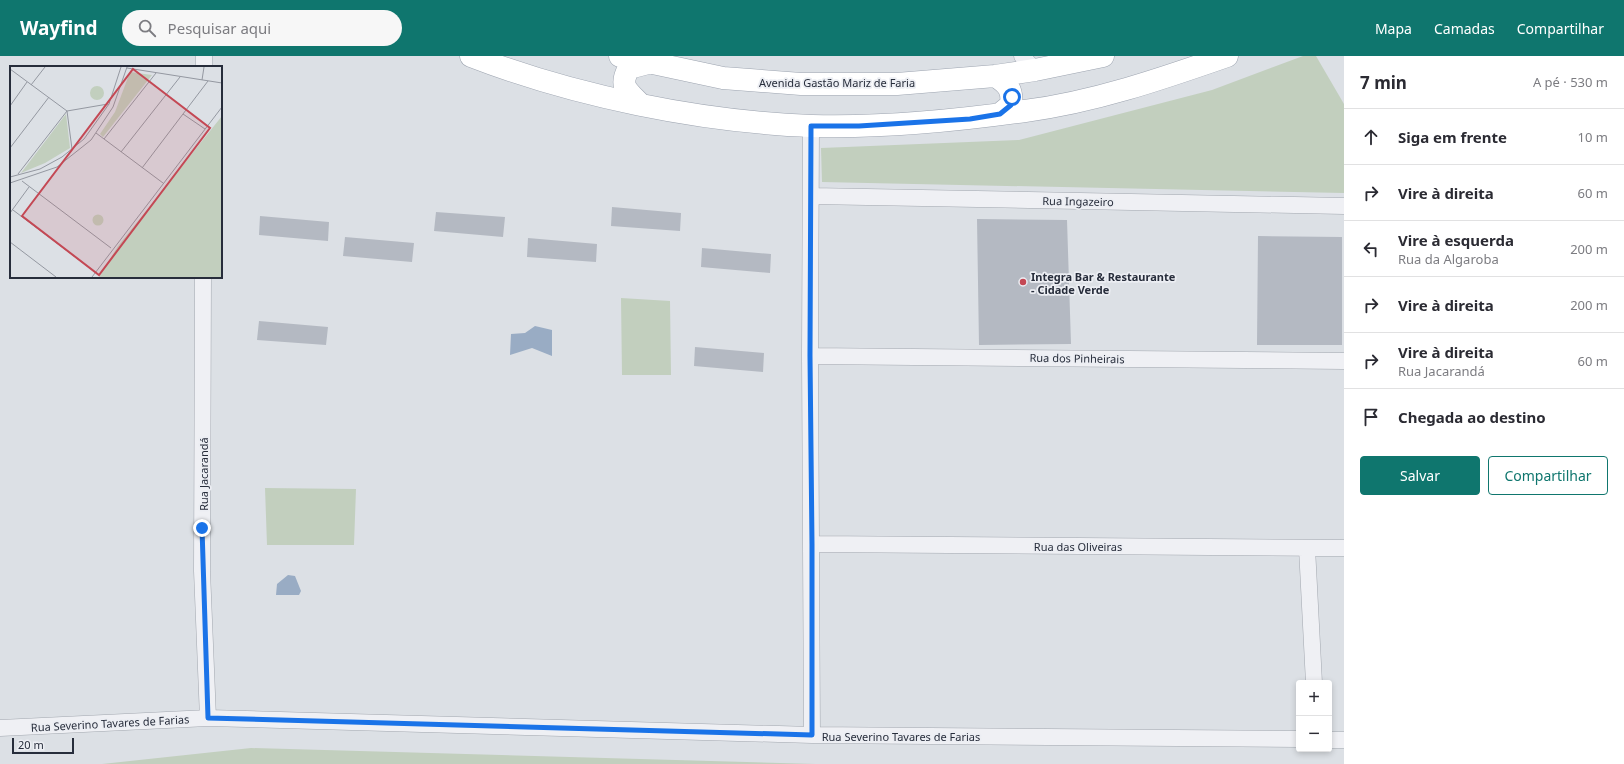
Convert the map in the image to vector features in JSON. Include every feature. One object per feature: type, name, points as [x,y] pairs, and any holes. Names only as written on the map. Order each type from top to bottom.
[{"type":"main road","points":[[471,56],[507,70],[558,85],[641,104],[747,121],[811,126],[859,126],[970,119],[1038,109],[1110,93],[1227,56]]},
{"type":"main road","name":"Avenida Gastão Mariz de Faria","points":[[620,56],[723,78],[801,84],[897,84],[996,76],[1028,63],[1103,56]]},
{"type":"main road","points":[[641,104],[624,87],[623,78],[629,68],[648,63]]},
{"type":"main road","points":[[996,76],[1007,84],[1012,97],[1011,105],[1000,114]]},
{"type":"street","points":[[811,126],[812,196],[810,356],[812,735]]},
{"type":"street","name":"Rua Ingazeiro","points":[[812,196],[1344,206]]},
{"type":"street","name":"Rua Jacarandá","points":[[203,278],[202,571],[208,718]]},
{"type":"street","name":"Rua dos Pinheirais","points":[[810,356],[1344,361]]},
{"type":"street","name":"Rua das Oliveiras","points":[[812,544],[1344,548]]},
{"type":"street","points":[[1307,548],[1314,680]]},
{"type":"street","name":"Rua Severino Tavares de Farias","points":[[0,728],[208,718],[812,735],[1296,739]]},
{"type":"street","points":[[1332,740],[1344,740]]},
{"type":"green space","points":[[1303,56],[1316,56],[1344,104],[1344,193],[822,182],[821,148],[1019,140],[1212,90]]},
{"type":"green space","points":[[621,298],[670,301],[671,375],[622,375]]},
{"type":"green space","points":[[265,488],[356,489],[354,545],[267,545]]},
{"type":"green space","points":[[251,748],[816,764],[102,764]]},
{"type":"water","points":[[535,326],[552,330],[552,356],[532,348],[510,355],[511,334],[525,333]]},
{"type":"water","points":[[288,575],[295,576],[301,591],[299,595],[276,595],[277,584]]},
{"type":"building","points":[[612,207],[681,213],[680,231],[611,226]]},
{"type":"building","points":[[436,212],[505,217],[503,237],[434,231]]},
{"type":"building","points":[[260,216],[329,222],[328,241],[259,235]]},
{"type":"building","name":"Integra Bar & Restaurante - Cidade Verde","points":[[977,219],[1067,220],[1071,344],[979,345]]},
{"type":"building","points":[[1258,236],[1342,237],[1342,345],[1257,345]]},
{"type":"building","points":[[345,237],[414,243],[412,262],[343,256]]},
{"type":"building","points":[[528,238],[597,244],[596,262],[527,257]]},
{"type":"building","points":[[702,248],[771,254],[770,273],[701,267]]},
{"type":"building","points":[[259,321],[328,327],[326,345],[257,340]]},
{"type":"building","points":[[695,347],[764,353],[763,372],[694,366]]},
{"type":"place","name":"Integra Bar & Restaurante - Cidade Verde","points":[[1023,282]]},
{"type":"route","points":[[202,528],[202,571],[208,718],[812,735],[810,356],[812,196],[811,126],[859,126],[970,119],[1000,114],[1011,105],[1012,97]]}]
